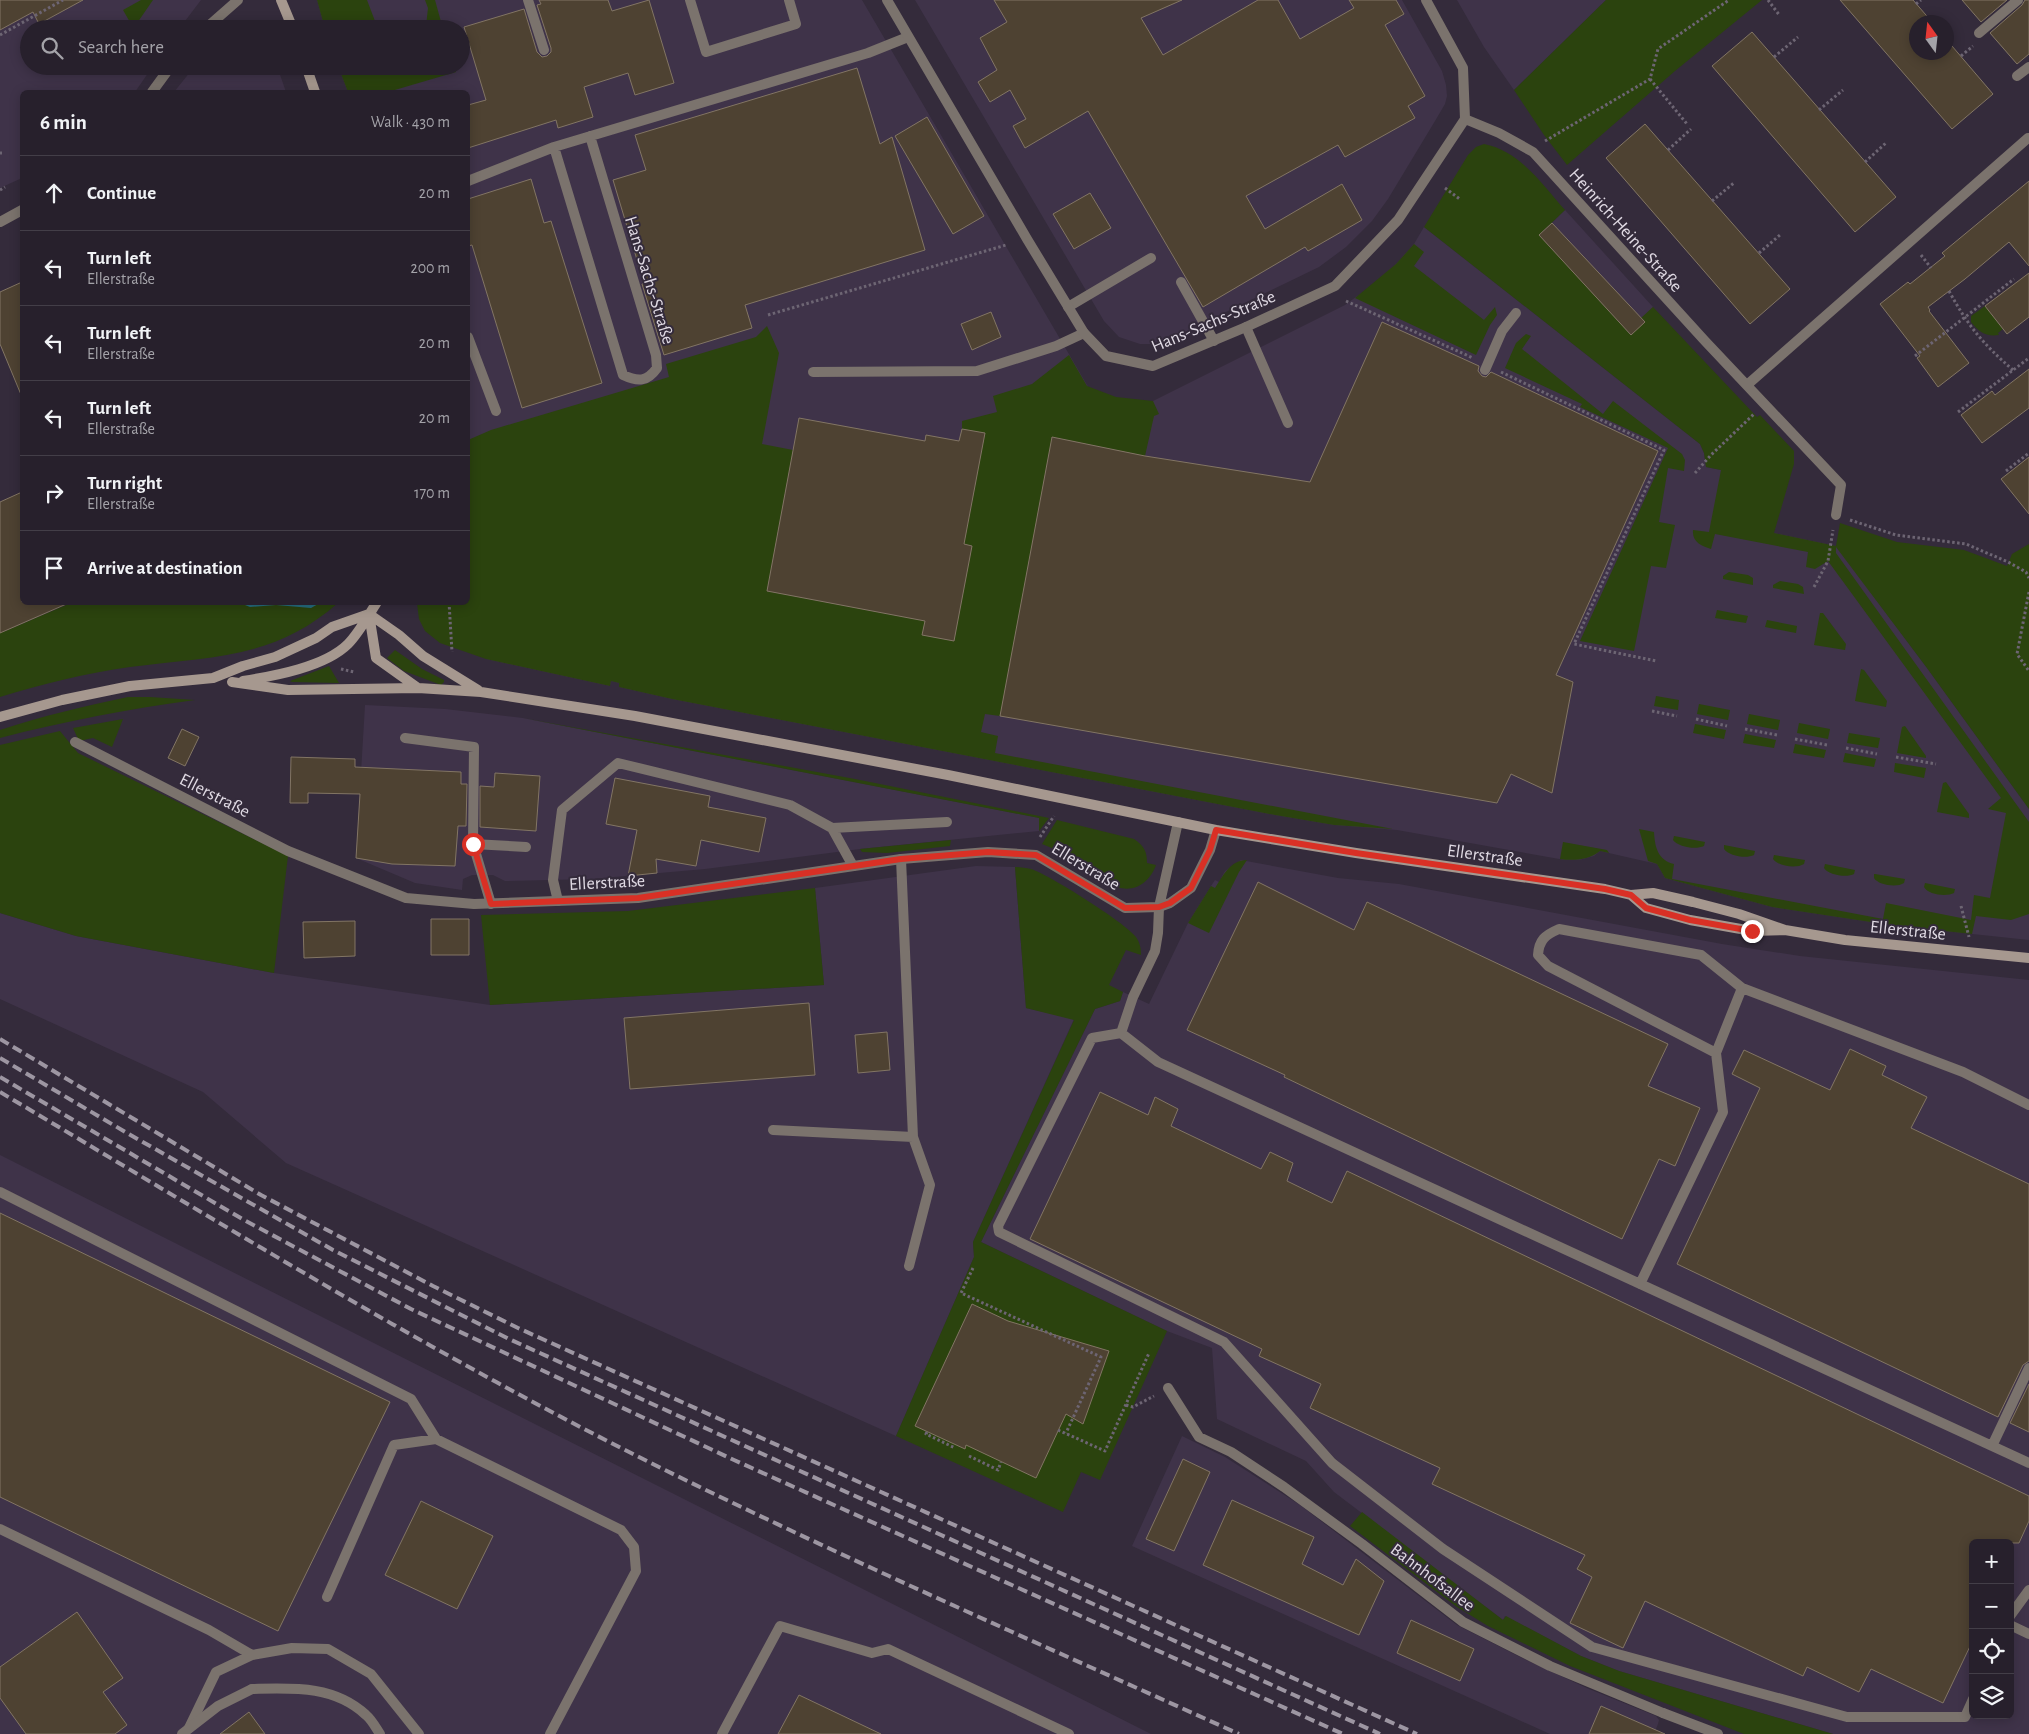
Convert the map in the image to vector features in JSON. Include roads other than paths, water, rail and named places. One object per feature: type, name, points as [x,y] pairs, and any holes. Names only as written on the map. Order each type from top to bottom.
[{"type":"main road","points":[[281,0],[289,20]]},
{"type":"main road","points":[[309,75],[314,90]]},
{"type":"main road","points":[[213,678],[232,682],[286,674],[330,656],[348,644],[375,605]]},
{"type":"main road","points":[[0,718],[62,700],[130,686],[213,678],[275,657],[316,638],[332,627],[369,614]]},
{"type":"main road","points":[[369,614],[376,658],[418,688]]},
{"type":"main road","name":"Ellerstraße","points":[[369,614],[399,635],[423,656],[481,692]]},
{"type":"main road","name":"Ellerstraße","points":[[232,682],[288,690],[418,688],[481,692],[635,716],[948,775],[1216,830],[1356,853],[1605,889],[1631,895],[1653,893],[1739,914],[1784,930],[1854,941],[2029,958]]},
{"type":"main road","name":"Ellerstraße","points":[[1631,895],[1646,908],[1690,920],[1752,931],[1784,930]]},
{"type":"street","points":[[215,20],[238,0]]},
{"type":"street","points":[[528,0],[544,50]]},
{"type":"street","points":[[690,0],[706,52],[796,24],[789,0]]},
{"type":"street","name":"Hans-Sachs-Straße","points":[[887,0],[1084,333],[1106,356],[1153,366],[1246,327],[1335,286],[1398,220],[1465,119]]},
{"type":"street","points":[[1426,0],[1463,68],[1465,119]]},
{"type":"street","points":[[1979,33],[2018,0]]},
{"type":"street","points":[[470,179],[554,147],[868,53],[908,37]]},
{"type":"street","points":[[2017,76],[2029,67]]},
{"type":"street","points":[[153,90],[164,75]]},
{"type":"street","name":"Heinrich-Heine-Straße","points":[[1465,119],[1499,133],[1533,152],[1705,341],[1841,485],[1836,515]]},
{"type":"street","name":"Hans-Sachs-Straße","points":[[554,147],[623,375],[635,381],[650,377],[657,368],[656,355],[590,136]]},
{"type":"street","points":[[1748,385],[2028,138]]},
{"type":"street","points":[[0,222],[20,211]]},
{"type":"street","points":[[1068,307],[1151,258]]},
{"type":"street","points":[[1181,282],[1214,341]]},
{"type":"street","points":[[1486,367],[1502,331],[1516,313]]},
{"type":"street","points":[[1246,327],[1288,423]]},
{"type":"street","points":[[814,372],[977,371],[1056,346],[1084,333]]},
{"type":"street","points":[[470,342],[496,411]]},
{"type":"street","points":[[405,738],[474,747],[473,844],[491,904]]},
{"type":"street","name":"Ellerstraße","points":[[75,742],[288,851],[406,898],[474,904],[638,898],[901,859],[988,852],[1036,855],[1125,908],[1159,907],[1170,903],[1191,888],[1206,857],[1216,830]]},
{"type":"street","points":[[558,901],[553,880],[562,810],[618,763],[790,805],[832,828],[947,822]]},
{"type":"street","points":[[1121,1032],[1133,997],[1155,951],[1159,907],[1178,822]]},
{"type":"street","points":[[832,828],[853,866]]},
{"type":"street","points":[[473,844],[526,848]]},
{"type":"street","points":[[901,859],[913,1137],[930,1185],[909,1266]]},
{"type":"street","points":[[1716,1053],[1548,966],[1538,955],[1538,944],[1546,934],[1559,929],[1701,955],[1742,988],[1963,1072],[2029,1105]]},
{"type":"street","points":[[1640,1284],[1723,1112],[1716,1053],[1742,988]]},
{"type":"street","points":[[1121,1032],[1158,1062],[2029,1463]]},
{"type":"street","points":[[1121,1032],[1092,1038],[998,1226],[999,1232],[1224,1342],[1332,1463],[1443,1549],[1592,1647],[1847,1717],[1965,1717],[1969,1708]]},
{"type":"street","points":[[772,1130],[913,1137]]},
{"type":"street","points":[[0,1192],[411,1399],[436,1439],[620,1530],[634,1547],[636,1571],[550,1734]]},
{"type":"street","points":[[1992,1446],[2029,1368]]},
{"type":"street","name":"Bahnhofsallee","points":[[1168,1388],[1199,1437],[1231,1452],[1284,1487],[1463,1622],[1550,1666],[1718,1734]]},
{"type":"street","points":[[327,1597],[394,1445],[436,1439]]},
{"type":"street","points":[[0,1529],[209,1630],[252,1655]]},
{"type":"street","points":[[2014,1611],[2029,1590]]},
{"type":"street","points":[[722,1734],[780,1626],[872,1653],[888,1649],[1069,1734]]},
{"type":"street","points":[[2014,1627],[2029,1634]]},
{"type":"street","points":[[186,1731],[216,1672],[252,1655],[292,1648],[328,1649],[371,1674],[419,1734]]},
{"type":"street","points":[[186,1731],[218,1706],[252,1689],[303,1688],[340,1697],[367,1715],[380,1734]]},
{"type":"water","points":[[245,605],[276,605],[250,607]]},
{"type":"water","points":[[276,605],[316,605],[311,608]]},
{"type":"railway","points":[[0,1039],[261,1195],[433,1286],[518,1328],[1417,1734]]},
{"type":"railway","points":[[0,1058],[127,1133],[333,1250],[509,1339],[1380,1734]]},
{"type":"railway","points":[[0,1077],[244,1220],[411,1309],[734,1460],[1343,1734]]},
{"type":"railway","points":[[0,1092],[246,1239],[412,1335],[580,1427],[807,1538],[1239,1734]]}]
